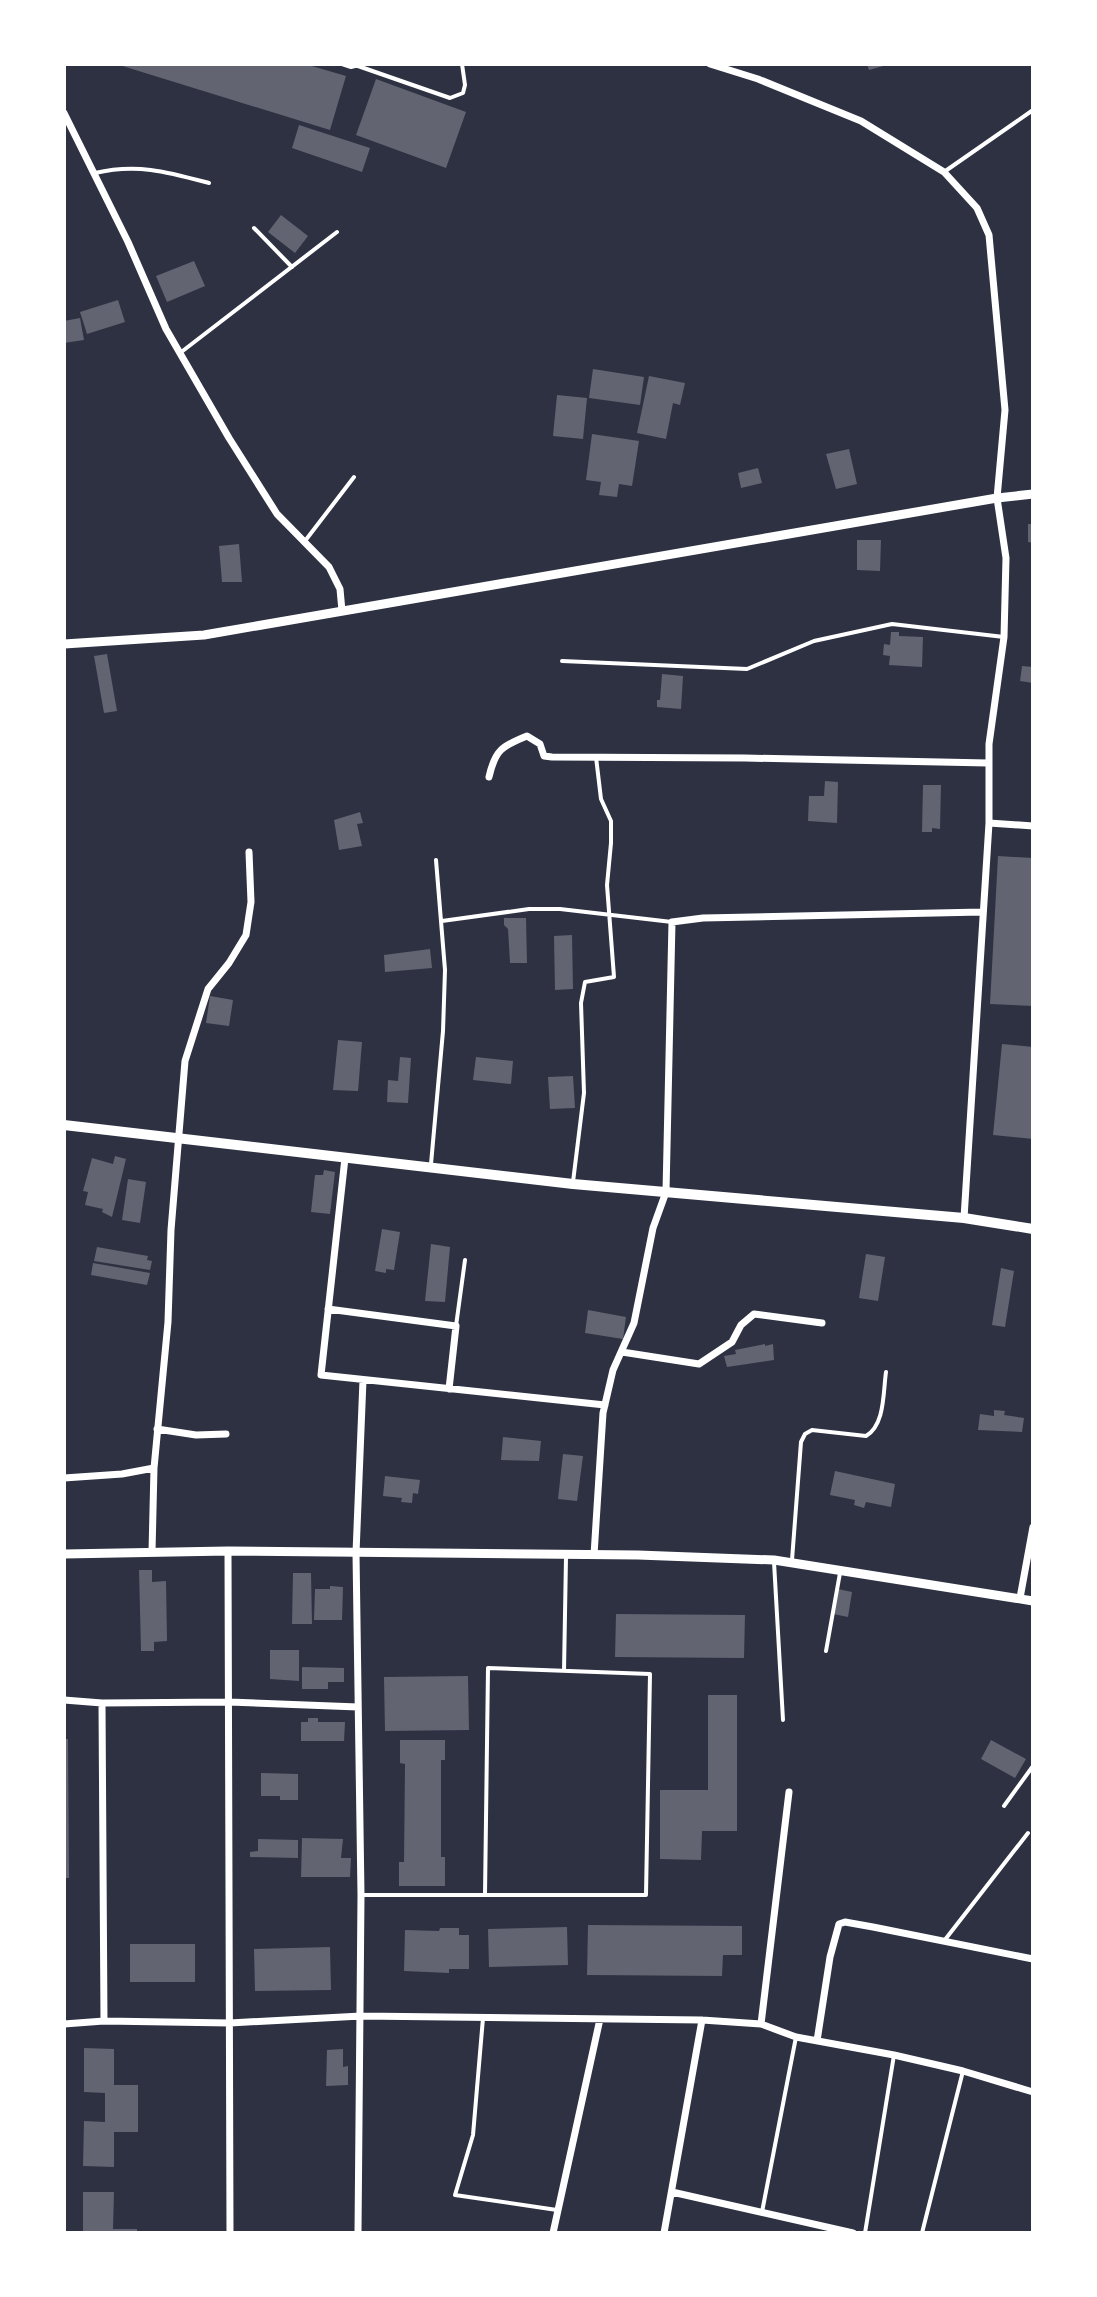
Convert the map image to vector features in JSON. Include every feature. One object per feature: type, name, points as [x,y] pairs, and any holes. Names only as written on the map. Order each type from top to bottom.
[{"type":"main road","points":[[64,1125],[573,1184],[964,1218],[1033,1229]]},
{"type":"street","points":[[710,64],[758,79],[861,121],[944,172],[977,208],[989,235],[1005,410],[997,498],[1006,558],[1004,637],[988,763],[989,823],[964,1218]]},
{"type":"street","points":[[64,113],[128,242],[149,295],[180,353],[277,514],[320,556],[336,580],[342,611]]},
{"type":"street","points":[[64,644],[204,635],[1033,494]]},
{"type":"street","points":[[489,777],[495,757],[504,746],[527,736],[540,744],[544,756],[988,763]]},
{"type":"street","points":[[989,823],[1033,826]]},
{"type":"street","points":[[152,1552],[154,1468],[168,1322],[171,1230],[185,1061],[208,989],[246,935],[251,902],[249,852]]},
{"type":"street","points":[[594,1555],[605,1405],[613,1370],[634,1323],[653,1228],[666,1192],[672,922],[703,918],[982,912]]},
{"type":"street","points":[[345,1158],[321,1375],[605,1405]]},
{"type":"street","points":[[328,1309],[456,1326],[449,1389]]},
{"type":"street","points":[[622,1352],[699,1364],[732,1342],[741,1325],[754,1314],[822,1323]]},
{"type":"street","points":[[358,2233],[361,1895],[356,1553],[363,1380]]},
{"type":"street","points":[[157,1429],[196,1435],[226,1434]]},
{"type":"street","points":[[64,1478],[122,1474],[154,1468]]},
{"type":"street","points":[[1020,1598],[1033,1527]]},
{"type":"street","points":[[228,1551],[230,2233]]},
{"type":"street","points":[[64,1554],[228,1551],[774,1560],[1033,1601]]},
{"type":"street","points":[[64,1700],[358,1707]]},
{"type":"street","points":[[102,1703],[104,2021]]},
{"type":"street","points":[[761,2024],[789,1792]]},
{"type":"street","points":[[817,2041],[830,1957],[839,1924],[845,1922],[1033,1959]]},
{"type":"street","points":[[64,2024],[104,2021],[230,2023],[361,2016],[702,2020],[761,2024],[796,2037],[963,2071],[1033,2092]]},
{"type":"street","points":[[553,2233],[600,2019]]},
{"type":"street","points":[[664,2233],[702,2020]]},
{"type":"street","points":[[672,2192],[853,2233]]},
{"type":"lane","points":[[342,64],[360,65],[450,98],[463,93],[462,64]]},
{"type":"lane","points":[[944,172],[1033,110]]},
{"type":"lane","points":[[93,173],[120,167],[144,167],[209,183]]},
{"type":"lane","points":[[254,228],[292,267]]},
{"type":"lane","points":[[180,353],[337,232]]},
{"type":"lane","points":[[305,541],[354,477]]},
{"type":"lane","points":[[562,661],[747,669],[814,641],[892,624],[1004,637]]},
{"type":"lane","points":[[573,1184],[584,1093],[581,1003],[585,982],[614,977],[607,885],[611,821],[601,799],[596,757]]},
{"type":"lane","points":[[431,1167],[445,970],[436,860]]},
{"type":"lane","points":[[442,921],[529,909],[560,909],[672,922]]},
{"type":"lane","points":[[456,1326],[465,1260]]},
{"type":"lane","points":[[792,1563],[801,1442],[805,1434],[812,1430],[866,1436],[873,1432],[879,1423],[886,1372]]},
{"type":"lane","points":[[564,1671],[566,1555]]},
{"type":"lane","points":[[774,1560],[783,1720]]},
{"type":"lane","points":[[826,1651],[840,1570]]},
{"type":"lane","points":[[361,1895],[485,1895],[646,1895],[650,1674],[488,1668],[485,1895]]},
{"type":"lane","points":[[1004,1806],[1033,1766]]},
{"type":"lane","points":[[944,1941],[1028,1833]]},
{"type":"lane","points":[[483,2018],[473,2135],[455,2195],[559,2210]]},
{"type":"lane","points":[[762,2213],[796,2037]]},
{"type":"lane","points":[[865,2233],[894,2055]]},
{"type":"lane","points":[[922,2233],[963,2071]]},
{"type":"building","points":[[116,64],[305,64],[346,76],[330,130]]},
{"type":"building","points":[[867,64],[887,64],[887,65],[869,70]]},
{"type":"building","points":[[376,79],[466,112],[446,168],[356,135]]},
{"type":"building","points":[[299,125],[370,148],[362,172],[292,148]]},
{"type":"building","points":[[281,215],[308,236],[295,253],[268,232]]},
{"type":"building","points":[[194,261],[205,286],[167,302],[156,276]]},
{"type":"building","points":[[118,300],[125,322],[87,334],[80,312]]},
{"type":"building","points":[[80,318],[84,340],[64,343],[64,321]]},
{"type":"building","points":[[593,369],[644,377],[640,405],[589,398]]},
{"type":"building","points":[[649,376],[685,383],[680,405],[673,403],[666,439],[637,433]]},
{"type":"building","points":[[557,395],[587,398],[583,439],[553,436]]},
{"type":"building","points":[[592,434],[639,441],[632,486],[619,484],[617,497],[599,495],[601,482],[586,480]]},
{"type":"building","points":[[849,449],[857,484],[836,489],[826,454]]},
{"type":"building","points":[[758,468],[762,483],[741,488],[738,473]]},
{"type":"building","points":[[1028,524],[1033,524],[1033,543],[1028,542]]},
{"type":"building","points":[[857,540],[881,540],[880,571],[857,570]]},
{"type":"building","points":[[239,544],[242,582],[222,582],[219,546]]},
{"type":"building","points":[[891,632],[899,632],[899,636],[923,637],[922,667],[889,665],[890,656],[883,655],[884,644],[890,645]]},
{"type":"building","points":[[107,654],[117,711],[104,713],[94,656]]},
{"type":"building","points":[[1022,666],[1033,667],[1033,683],[1020,681]]},
{"type":"building","points":[[662,674],[683,676],[681,709],[657,707]]},
{"type":"building","points":[[825,781],[838,782],[837,823],[808,821],[809,796],[824,796]]},
{"type":"building","points":[[923,785],[941,785],[940,829],[932,828],[932,832],[922,832]]},
{"type":"building","points":[[360,812],[363,823],[357,824],[362,846],[339,850],[334,820]]},
{"type":"building","points":[[998,856],[1033,858],[1033,1006],[990,1004]]},
{"type":"building","points":[[504,918],[526,918],[527,963],[510,963],[508,929]]},
{"type":"building","points":[[572,935],[573,989],[555,990],[554,936]]},
{"type":"building","points":[[430,949],[432,968],[385,972],[384,955]]},
{"type":"building","points":[[210,996],[233,1000],[229,1026],[206,1023]]},
{"type":"building","points":[[338,1040],[362,1042],[358,1091],[333,1090]]},
{"type":"building","points":[[1002,1044],[1033,1047],[1033,1139],[993,1135]]},
{"type":"building","points":[[400,1057],[411,1058],[408,1103],[387,1102],[388,1080],[398,1081]]},
{"type":"building","points":[[476,1057],[513,1061],[511,1084],[473,1080]]},
{"type":"building","points":[[573,1076],[575,1108],[550,1109],[548,1077]]},
{"type":"building","points":[[115,1156],[126,1159],[112,1217],[102,1212],[103,1209],[85,1205],[88,1192],[83,1191],[92,1158],[113,1164]]},
{"type":"building","points":[[324,1170],[335,1172],[330,1214],[311,1212],[315,1175],[323,1175]]},
{"type":"building","points":[[128,1179],[146,1182],[140,1223],[122,1220]]},
{"type":"building","points":[[382,1229],[400,1232],[394,1270],[386,1269],[386,1273],[375,1271]]},
{"type":"building","points":[[431,1244],[450,1247],[445,1302],[425,1301]]},
{"type":"building","points":[[97,1247],[148,1256],[147,1260],[152,1261],[150,1270],[94,1261]]},
{"type":"building","points":[[866,1254],[885,1257],[878,1301],[859,1298]]},
{"type":"building","points":[[93,1263],[150,1273],[147,1285],[91,1275]]},
{"type":"building","points":[[1001,1268],[1014,1271],[1005,1327],[992,1325]]},
{"type":"building","points":[[588,1310],[626,1317],[623,1339],[585,1333]]},
{"type":"building","points":[[773,1344],[774,1360],[727,1367],[724,1356],[736,1354],[735,1350]]},
{"type":"building","points":[[994,1410],[1024,1418],[1022,1432],[978,1430],[980,1414],[994,1416]]},
{"type":"building","points":[[503,1437],[541,1441],[539,1461],[501,1460]]},
{"type":"building","points":[[563,1454],[583,1456],[577,1501],[558,1499]]},
{"type":"building","points":[[835,1471],[895,1484],[891,1507],[866,1502],[864,1508],[854,1505],[855,1500],[830,1495]]},
{"type":"building","points":[[385,1476],[420,1480],[418,1494],[413,1493],[412,1503],[401,1502],[402,1498],[383,1496]]},
{"type":"building","points":[[139,1570],[152,1570],[152,1582],[166,1581],[167,1641],[154,1642],[154,1651],[141,1651]]},
{"type":"building","points":[[293,1573],[311,1573],[312,1624],[292,1624]]},
{"type":"building","points":[[330,1586],[343,1587],[342,1620],[314,1620],[315,1589],[330,1589]]},
{"type":"building","points":[[838,1589],[852,1592],[848,1617],[833,1614]]},
{"type":"building","points":[[616,1614],[745,1615],[744,1658],[615,1657]]},
{"type":"building","points":[[270,1650],[299,1650],[299,1681],[270,1679]]},
{"type":"building","points":[[302,1667],[344,1668],[344,1682],[328,1682],[328,1689],[302,1689]]},
{"type":"building","points":[[468,1676],[469,1730],[385,1731],[384,1677]]},
{"type":"building","points":[[708,1695],[737,1695],[737,1831],[702,1831],[701,1860],[660,1859],[660,1790],[708,1790]]},
{"type":"building","points":[[308,1718],[318,1718],[318,1722],[345,1722],[344,1741],[301,1741],[301,1722],[308,1722]]},
{"type":"building","points":[[64,1739],[68,1739],[69,1878],[64,1878]]},
{"type":"building","points":[[400,1740],[445,1740],[445,1760],[441,1760],[441,1857],[445,1857],[445,1886],[399,1886],[399,1862],[404,1862],[405,1764],[400,1763]]},
{"type":"building","points":[[991,1740],[1026,1759],[1015,1778],[981,1759]]},
{"type":"building","points":[[261,1773],[298,1774],[298,1800],[261,1796]]},
{"type":"building","points":[[302,1838],[343,1839],[341,1858],[351,1858],[350,1877],[301,1877]]},
{"type":"building","points":[[258,1839],[298,1840],[298,1858],[250,1857],[250,1852],[258,1851]]},
{"type":"building","points":[[588,1925],[742,1926],[742,1955],[723,1955],[722,1976],[587,1975]]},
{"type":"building","points":[[567,1927],[568,1965],[489,1967],[488,1929]]},
{"type":"building","points":[[440,1928],[459,1928],[459,1935],[469,1935],[469,1969],[449,1969],[449,1973],[404,1971],[405,1930],[439,1931]]},
{"type":"building","points":[[130,1944],[195,1944],[195,1982],[130,1982]]},
{"type":"building","points":[[330,1947],[331,1990],[255,1991],[254,1949]]},
{"type":"building","points":[[84,2048],[114,2049],[114,2085],[138,2085],[138,2132],[114,2132],[114,2167],[83,2166],[84,2121],[105,2122],[105,2093],[84,2092]]},
{"type":"building","points":[[343,2049],[343,2067],[348,2066],[348,2085],[326,2086],[327,2050]]},
{"type":"building","points":[[83,2192],[114,2192],[113,2229],[137,2229],[137,2233],[83,2233]]}]
